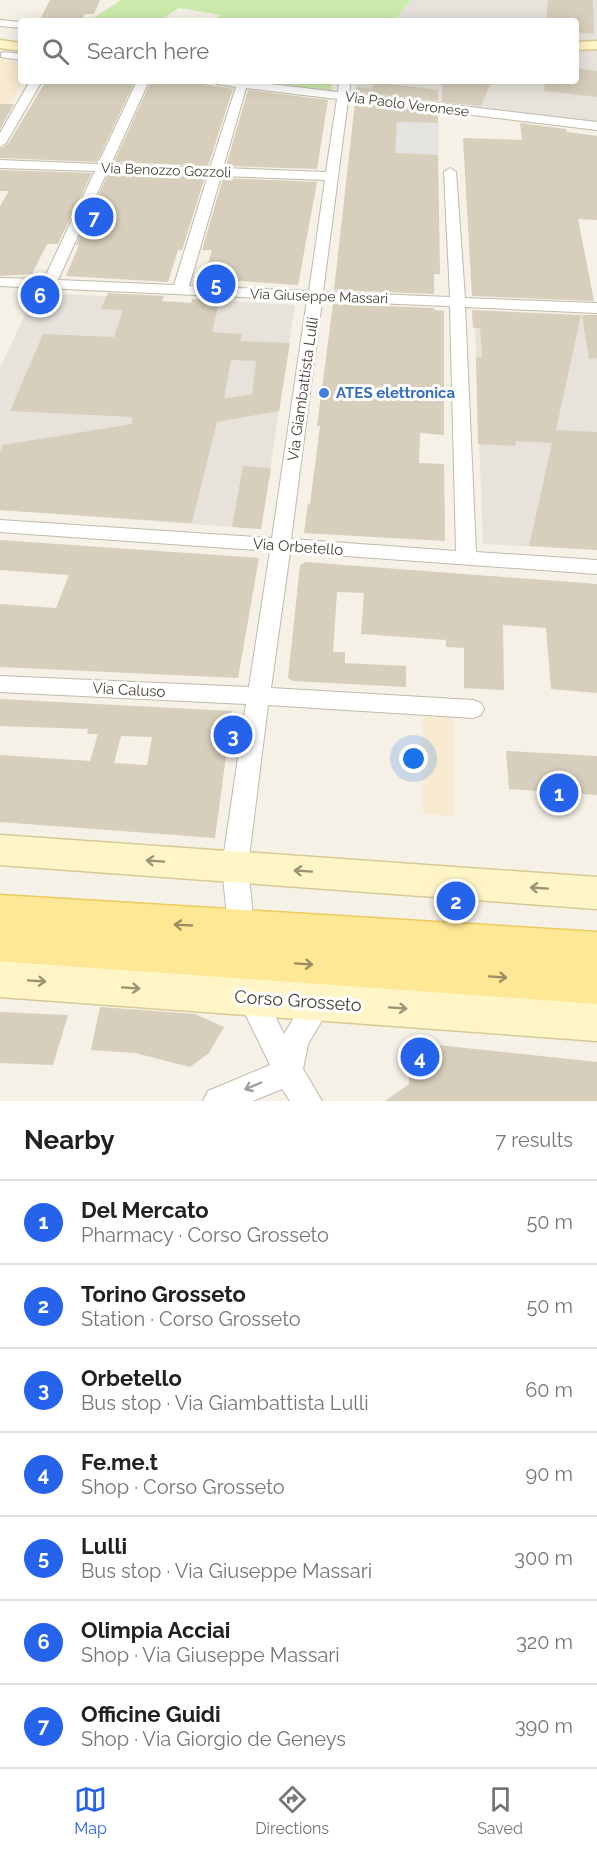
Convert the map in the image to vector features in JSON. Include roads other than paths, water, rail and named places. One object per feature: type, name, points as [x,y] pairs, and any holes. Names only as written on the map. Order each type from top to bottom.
[{"type":"main road","points":[[2,51],[18,48]]},
{"type":"main road","points":[[579,48],[597,48]]},
{"type":"main road","points":[[2,51],[18,55]]},
{"type":"main road","points":[[0,850],[597,893]]},
{"type":"main road","points":[[0,913],[245,962]]},
{"type":"main road","points":[[0,942],[245,962]]},
{"type":"main road","name":"Corso Grosseto","points":[[0,979],[245,962],[597,951]]},
{"type":"main road","name":"Corso Grosseto","points":[[245,962],[597,984]]},
{"type":"main road","name":"Corso Grosseto","points":[[245,962],[318,1002],[597,1022]]},
{"type":"street","points":[[0,23],[18,25]]},
{"type":"street","points":[[0,143],[34,84]]},
{"type":"street","points":[[50,284],[142,84]]},
{"type":"street","points":[[180,290],[242,84]]},
{"type":"street","name":"Via Paolo Veronese","points":[[242,84],[597,126]]},
{"type":"street","name":"Via Giambattista Lulli","points":[[245,962],[235,866],[345,84]]},
{"type":"street","name":"Via Benozzo Gozzoli","points":[[0,164],[332,176]]},
{"type":"street","points":[[450,172],[458,302],[466,558]]},
{"type":"street","name":"Via Giuseppe Massari","points":[[0,282],[597,308]]},
{"type":"street","name":"Via Orbetello","points":[[0,526],[597,567]]},
{"type":"street","name":"Via Caluso","points":[[0,684],[258,696]]},
{"type":"street","points":[[258,696],[473,709]]},
{"type":"street","points":[[245,962],[288,1072],[307,1101]]},
{"type":"street","points":[[288,1072],[289,1053],[302,1024],[318,1002]]},
{"type":"street","points":[[218,1101],[288,1072]]},
{"type":"place","name":"Officine Guidi","points":[[94,217]]},
{"type":"place","name":"Lulli","points":[[216,284]]},
{"type":"place","name":"Olimpia Acciai","points":[[40,295]]},
{"type":"place","name":"ATES elettronica","points":[[324,393]]},
{"type":"place","name":"Orbetello","points":[[233,735]]},
{"type":"place","name":"Del Mercato","points":[[559,793]]},
{"type":"place","name":"Torino Grosseto","points":[[456,901]]},
{"type":"place","name":"Fe.me.t","points":[[420,1057]]}]
